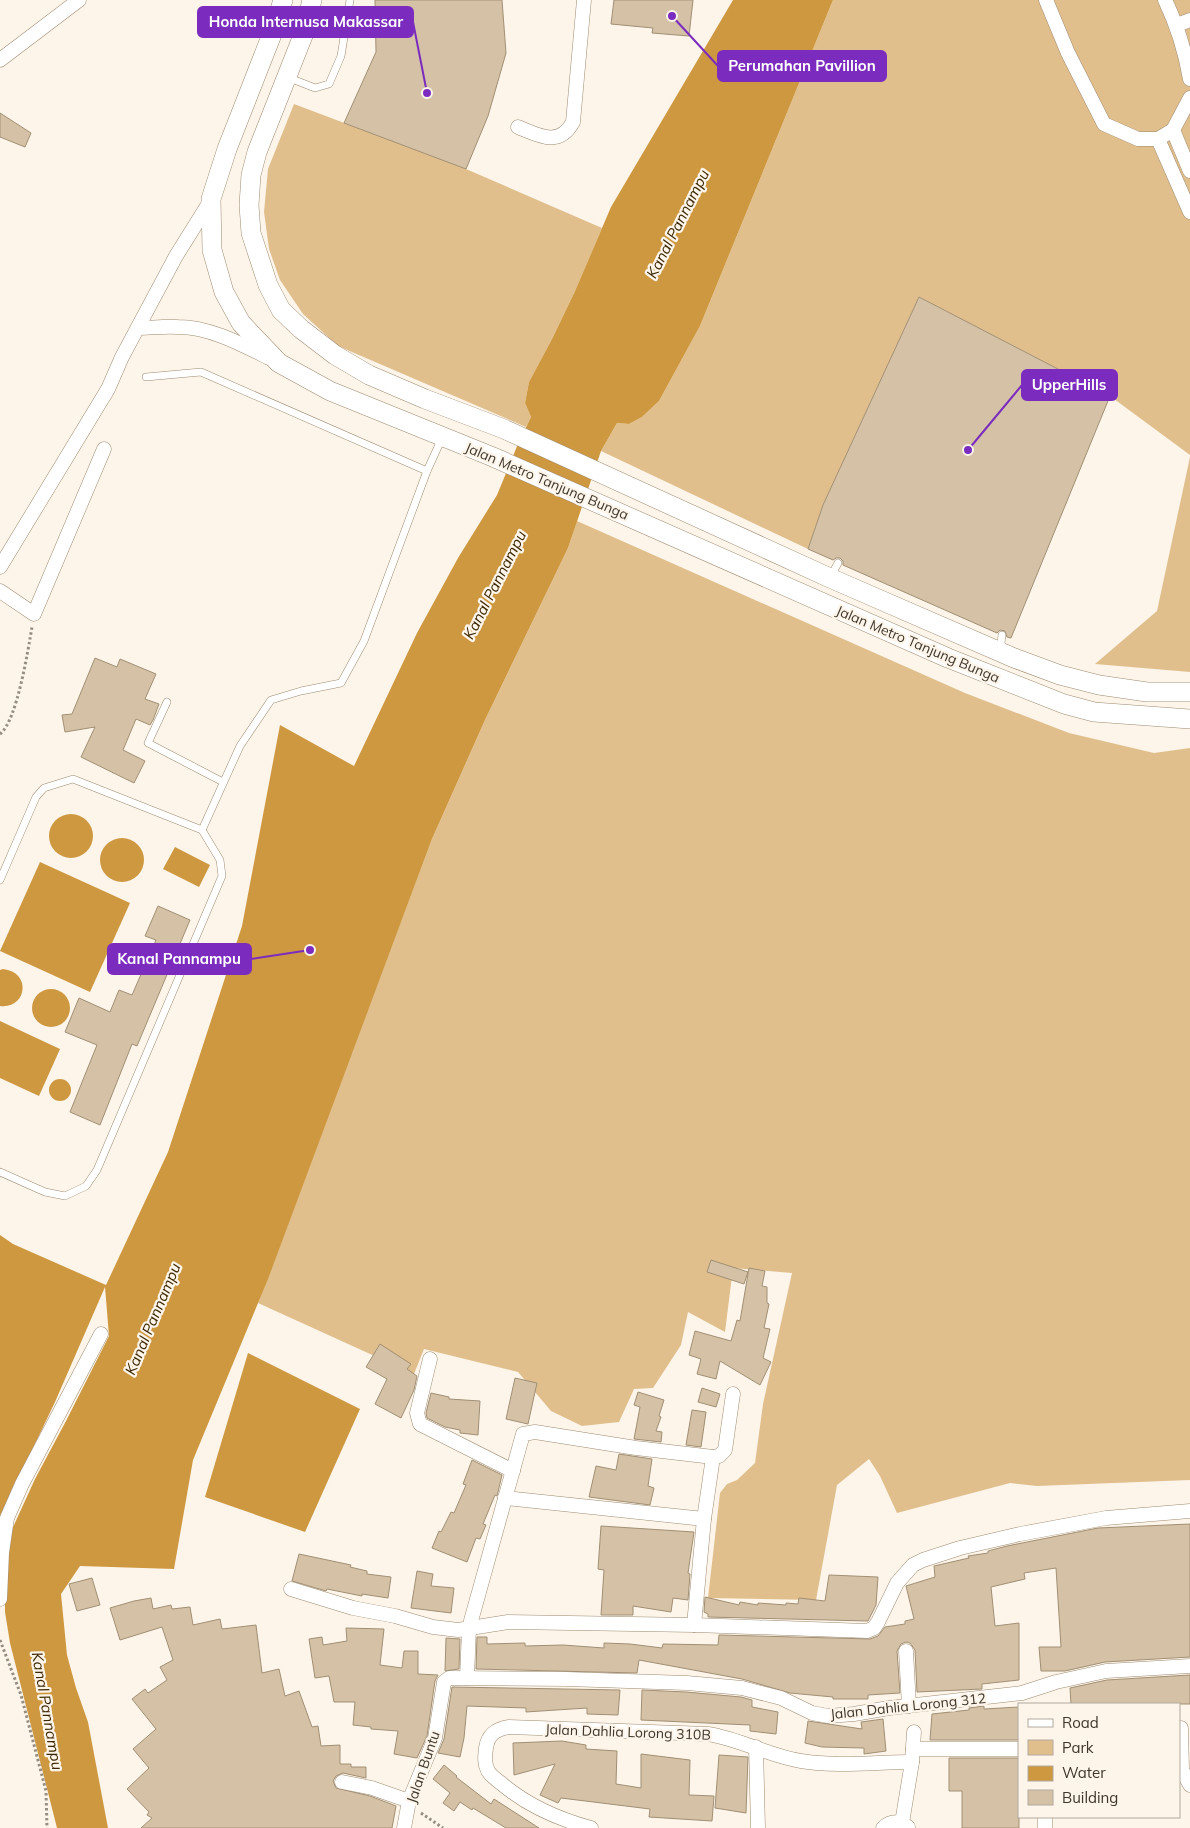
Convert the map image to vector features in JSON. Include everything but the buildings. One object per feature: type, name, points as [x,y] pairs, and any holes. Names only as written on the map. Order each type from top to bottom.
[{"type":"main road","name":"Jalan Metro Tanjung Bunga","points":[[283,0],[274,29],[227,149],[211,199],[212,250],[224,292],[241,323],[279,363],[330,391],[493,457],[948,658],[1064,704],[1094,712],[1190,719]]},
{"type":"main road","name":"Jalan Metro Tanjung Bunga","points":[[312,0],[304,33],[257,152],[251,175],[249,205],[251,233],[268,285],[281,310],[301,329],[335,355],[369,375],[504,429],[602,473],[834,570],[1003,644],[1060,675],[1099,685],[1147,692],[1190,692]]},
{"type":"street","points":[[0,67],[3,57],[79,0]]},
{"type":"street","points":[[518,127],[544,138],[563,134],[573,122],[584,0]]},
{"type":"street","points":[[1046,0],[1068,53],[1104,124],[1138,139],[1158,139],[1173,130],[1190,98]]},
{"type":"street","points":[[1165,0],[1183,22],[1190,79]]},
{"type":"street","points":[[1173,130],[1190,171]]},
{"type":"street","points":[[1158,139],[1189,210]]},
{"type":"street","points":[[0,567],[108,389],[176,256],[211,199]]},
{"type":"street","points":[[139,328],[179,326],[214,334],[235,341],[279,363]]},
{"type":"street","points":[[0,591],[34,614],[104,449]]},
{"type":"street","points":[[0,1599],[2,1553],[7,1518],[22,1484],[101,1334]]},
{"type":"street","points":[[430,1359],[417,1413],[420,1424],[513,1471]]},
{"type":"street","points":[[467,1678],[469,1628],[523,1434],[529,1432],[636,1448],[719,1456],[725,1450],[732,1394]]},
{"type":"street","points":[[694,1625],[704,1519],[713,1456]]},
{"type":"street","points":[[505,1498],[704,1519]]},
{"type":"street","points":[[291,1589],[353,1608],[395,1616],[433,1627],[458,1630],[508,1622],[694,1625],[867,1632],[874,1628],[878,1622],[897,1583],[913,1565],[923,1560],[960,1548],[1012,1536],[1106,1518],[1190,1511]]},
{"type":"street","points":[[906,1651],[909,1706]]},
{"type":"street","name":"Jalan Dahlia Lorong 312","points":[[449,1678],[677,1682],[742,1688],[781,1698],[812,1713],[828,1716],[1022,1693],[1056,1682],[1106,1671],[1190,1666]]},
{"type":"street","name":"Jalan Buntu","points":[[404,1828],[410,1801],[435,1738],[444,1682],[449,1678]]},
{"type":"street","name":"Jalan Dahlia Lorong 310B","points":[[591,1828],[573,1824],[538,1810],[492,1776],[484,1760],[487,1744],[492,1734],[500,1728],[509,1727],[708,1734],[732,1738],[780,1756],[819,1763],[1018,1749]]},
{"type":"street","points":[[1181,1728],[1182,1770],[1190,1785]]},
{"type":"street","points":[[883,1828],[890,1823],[905,1826],[914,1732]]},
{"type":"street","points":[[756,1747],[758,1828]]},
{"type":"street","points":[[342,1782],[372,1788],[410,1801]]},
{"type":"lane","points":[[287,77],[314,88],[328,84],[341,56],[350,0]]},
{"type":"lane","points":[[146,377],[201,372],[427,471]]},
{"type":"lane","points":[[202,830],[240,746],[271,700],[302,691],[341,684],[364,641],[427,471],[442,437]]},
{"type":"lane","points":[[167,702],[148,743],[223,782]]},
{"type":"lane","points":[[0,880],[36,797],[44,788],[73,779],[202,830],[220,860],[222,876],[97,1170],[86,1186],[65,1196],[45,1192],[0,1172]]},
{"type":"path","points":[[0,734],[5,730],[17,699],[34,614]]},
{"type":"path","points":[[0,1640],[21,1695],[44,1783],[47,1828]]},
{"type":"path","points":[[410,1801],[443,1828]]},
{"type":"green space","points":[[833,0],[1190,0],[1190,455],[1110,396],[919,297],[823,505],[808,549],[601,451],[617,423],[629,424],[642,417],[659,401],[700,326]]},
{"type":"green space","points":[[294,104],[466,169],[602,228],[575,291],[529,382],[525,403],[531,417],[526,427],[338,346],[303,314],[280,280],[269,249],[264,212],[268,169]]},
{"type":"green space","points":[[1190,457],[1190,672],[1095,664],[1157,611]]},
{"type":"green space","points":[[577,521],[965,693],[1069,733],[1154,753],[1190,748],[1190,1480],[1037,1486],[1010,1483],[897,1513],[880,1476],[869,1459],[837,1485],[816,1600],[708,1598],[720,1493],[727,1484],[737,1480],[755,1463],[763,1404],[792,1273],[733,1268],[725,1332],[688,1312],[681,1345],[653,1388],[634,1389],[619,1422],[582,1426],[551,1411],[518,1372],[424,1349],[414,1374],[258,1303],[432,839],[485,720],[568,548]]},
{"type":"water","points":[[733,0],[833,0],[700,326],[659,401],[642,417],[629,424],[617,423],[601,451],[568,548],[485,720],[432,839],[268,1279],[193,1460],[174,1569],[80,1566],[61,1594],[67,1655],[88,1722],[108,1828],[57,1828],[10,1643],[5,1612],[5,1577],[9,1536],[35,1479],[109,1336],[105,1287],[55,1402],[0,1517],[0,1235],[13,1244],[106,1285],[168,1152],[242,926],[280,725],[354,766],[417,633],[458,558],[497,495],[531,417],[525,403],[529,382],[575,291],[611,207]]},
{"type":"water","points":[[71,814],[83,818],[89,824],[93,836],[89,848],[83,854],[71,858],[59,854],[53,848],[49,836],[53,824],[59,818]]},
{"type":"water","points":[[122,838],[134,842],[140,848],[144,860],[140,872],[134,878],[122,882],[110,878],[104,872],[100,860],[104,848],[110,842]]},
{"type":"water","points":[[175,847],[210,865],[199,887],[163,869]]},
{"type":"water","points":[[40,862],[130,903],[90,992],[0,951]]},
{"type":"water","points":[[3,969],[19,976],[23,990],[16,1002],[0,1006],[0,970]]},
{"type":"water","points":[[51,989],[64,995],[70,1008],[64,1021],[51,1027],[38,1021],[32,1008],[38,995]]},
{"type":"water","points":[[0,1021],[60,1049],[39,1096],[0,1078]]},
{"type":"water","points":[[60,1079],[68,1082],[71,1090],[68,1098],[60,1101],[52,1098],[49,1090],[52,1082]]},
{"type":"water","points":[[248,1353],[360,1409],[305,1532],[205,1497]]},
{"type":"place","name":"Perumahan Pavillion","points":[[672,16]]},
{"type":"place","name":"Honda Internusa Makassar","points":[[427,93]]},
{"type":"place","name":"UpperHills","points":[[968,450]]},
{"type":"place","name":"Kanal Pannampu","points":[[310,950]]}]
